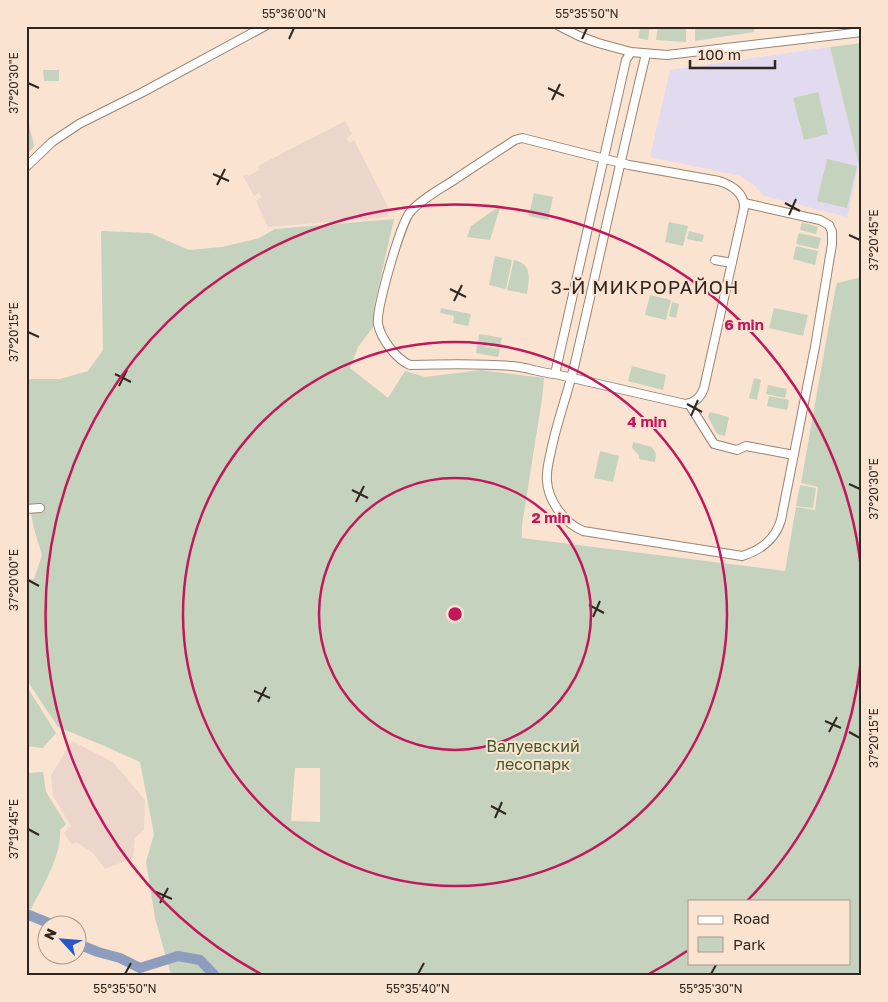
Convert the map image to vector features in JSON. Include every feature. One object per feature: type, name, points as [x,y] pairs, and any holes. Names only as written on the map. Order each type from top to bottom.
[{"type":"street","points":[[26,167],[52,142],[79,124],[152,88],[265,26]]},
{"type":"street","points":[[559,26],[598,43],[631,52],[678,55],[862,32]]},
{"type":"street","points":[[555,374],[626,60],[631,52]]},
{"type":"street","points":[[646,54],[571,377],[556,429],[547,479],[548,492],[557,510],[582,531],[742,556],[765,545],[777,531],[781,520],[794,455],[833,240],[831,228],[826,222],[744,203]]},
{"type":"street","points":[[522,138],[621,162],[726,183],[738,192],[744,203],[704,388],[698,399],[688,404],[522,367],[485,364],[410,365],[402,360],[384,339],[379,324],[380,308],[406,218],[409,212],[424,200],[515,140],[522,138]]},
{"type":"street","points":[[715,260],[732,263]]},
{"type":"street","points":[[688,404],[714,444],[737,450],[746,446],[794,455]]},
{"type":"street","points":[[26,509],[40,508]]},
{"type":"shaded area","points":[[830,47],[859,165],[847,217],[764,196],[754,185],[741,176],[650,157],[670,70]]},
{"type":"shaded area","points":[[345,121],[352,134],[347,138],[349,143],[354,140],[386,203],[389,211],[388,217],[268,227],[256,201],[262,197],[259,193],[254,196],[243,176],[247,174],[248,176],[259,170],[258,166]]},
{"type":"shaded area","points":[[72,741],[113,762],[145,800],[144,830],[135,838],[133,858],[105,869],[93,853],[76,842],[72,845],[64,833],[71,826],[53,796],[51,775]]},
{"type":"green space","points":[[641,26],[650,26],[648,40],[638,38]]},
{"type":"green space","points":[[695,26],[723,28],[723,26],[754,26],[754,32],[695,41]]},
{"type":"green space","points":[[658,27],[686,28],[686,42],[656,40]]},
{"type":"green space","points":[[862,43],[862,166],[859,165],[830,47]]},
{"type":"green space","points":[[43,70],[59,70],[59,81],[44,81]]},
{"type":"green space","points":[[818,92],[828,134],[804,140],[793,98]]},
{"type":"green space","points":[[26,125],[29,126],[34,145],[26,155]]},
{"type":"green space","points":[[827,159],[857,166],[847,208],[817,201]]},
{"type":"green space","points":[[534,193],[553,197],[548,220],[529,216]]},
{"type":"green space","points":[[501,205],[490,240],[467,237],[471,226]]},
{"type":"green space","name":"Валуевский лесопарк","points":[[394,219],[375,302],[373,327],[358,347],[350,368],[388,398],[405,371],[425,377],[481,370],[544,378],[522,525],[522,538],[785,571],[796,507],[815,510],[818,487],[801,483],[837,283],[862,277],[862,976],[171,975],[155,918],[146,862],[154,834],[140,762],[58,727],[26,679],[26,579],[34,579],[42,555],[34,529],[26,487],[26,379],[60,379],[88,371],[103,350],[101,231],[150,233],[189,250],[222,247],[259,238],[275,229]],"holes":[[[295,768],[320,768],[320,822],[291,821]]]},
{"type":"green space","points":[[669,222],[688,226],[683,246],[665,242]]},
{"type":"green space","points":[[802,222],[818,227],[816,234],[800,230]]},
{"type":"green space","points":[[689,231],[704,235],[702,242],[687,239]]},
{"type":"green space","points":[[799,233],[821,238],[818,249],[796,244]]},
{"type":"green space","points":[[796,246],[818,251],[815,265],[793,259]]},
{"type":"green space","points":[[495,256],[512,260],[506,289],[489,285]]},
{"type":"green space","points":[[514,260],[520,262],[527,269],[529,278],[527,294],[507,290]]},
{"type":"green space","points":[[650,295],[671,300],[666,320],[645,315]]},
{"type":"green space","points":[[672,302],[679,304],[676,318],[669,316]]},
{"type":"green space","points":[[441,308],[471,314],[468,326],[453,323],[454,316],[440,313]]},
{"type":"green space","points":[[774,308],[808,315],[803,336],[769,328]]},
{"type":"green space","points":[[479,334],[502,338],[500,346],[478,342]]},
{"type":"green space","points":[[477,345],[500,349],[498,357],[476,353]]},
{"type":"green space","points":[[632,366],[666,375],[663,390],[628,381]]},
{"type":"green space","points":[[754,378],[761,380],[757,400],[749,398]]},
{"type":"green space","points":[[768,385],[787,389],[785,398],[766,394]]},
{"type":"green space","points":[[769,396],[789,400],[787,410],[767,406]]},
{"type":"green space","points":[[710,412],[729,417],[725,436],[717,434],[708,417]]},
{"type":"green space","points":[[633,442],[652,447],[656,454],[655,462],[639,459],[639,455],[632,448]]},
{"type":"green space","points":[[600,451],[619,456],[613,482],[594,478]]},
{"type":"green space","points":[[800,485],[816,488],[813,508],[796,506]]},
{"type":"green space","points":[[26,685],[56,733],[43,748],[26,746]]},
{"type":"green space","points":[[26,754],[29,755],[29,773],[43,772],[46,792],[66,824],[60,830],[58,850],[46,881],[31,909],[26,910]]},
{"type":"waterway","points":[[26,917],[29,915],[38,919]]},
{"type":"waterway","points":[[88,948],[120,958],[140,968],[178,956],[200,960],[215,976]]},
{"type":"district","name":"3-Й МИКРОРАЙОН","points":[[645,287]]}]
